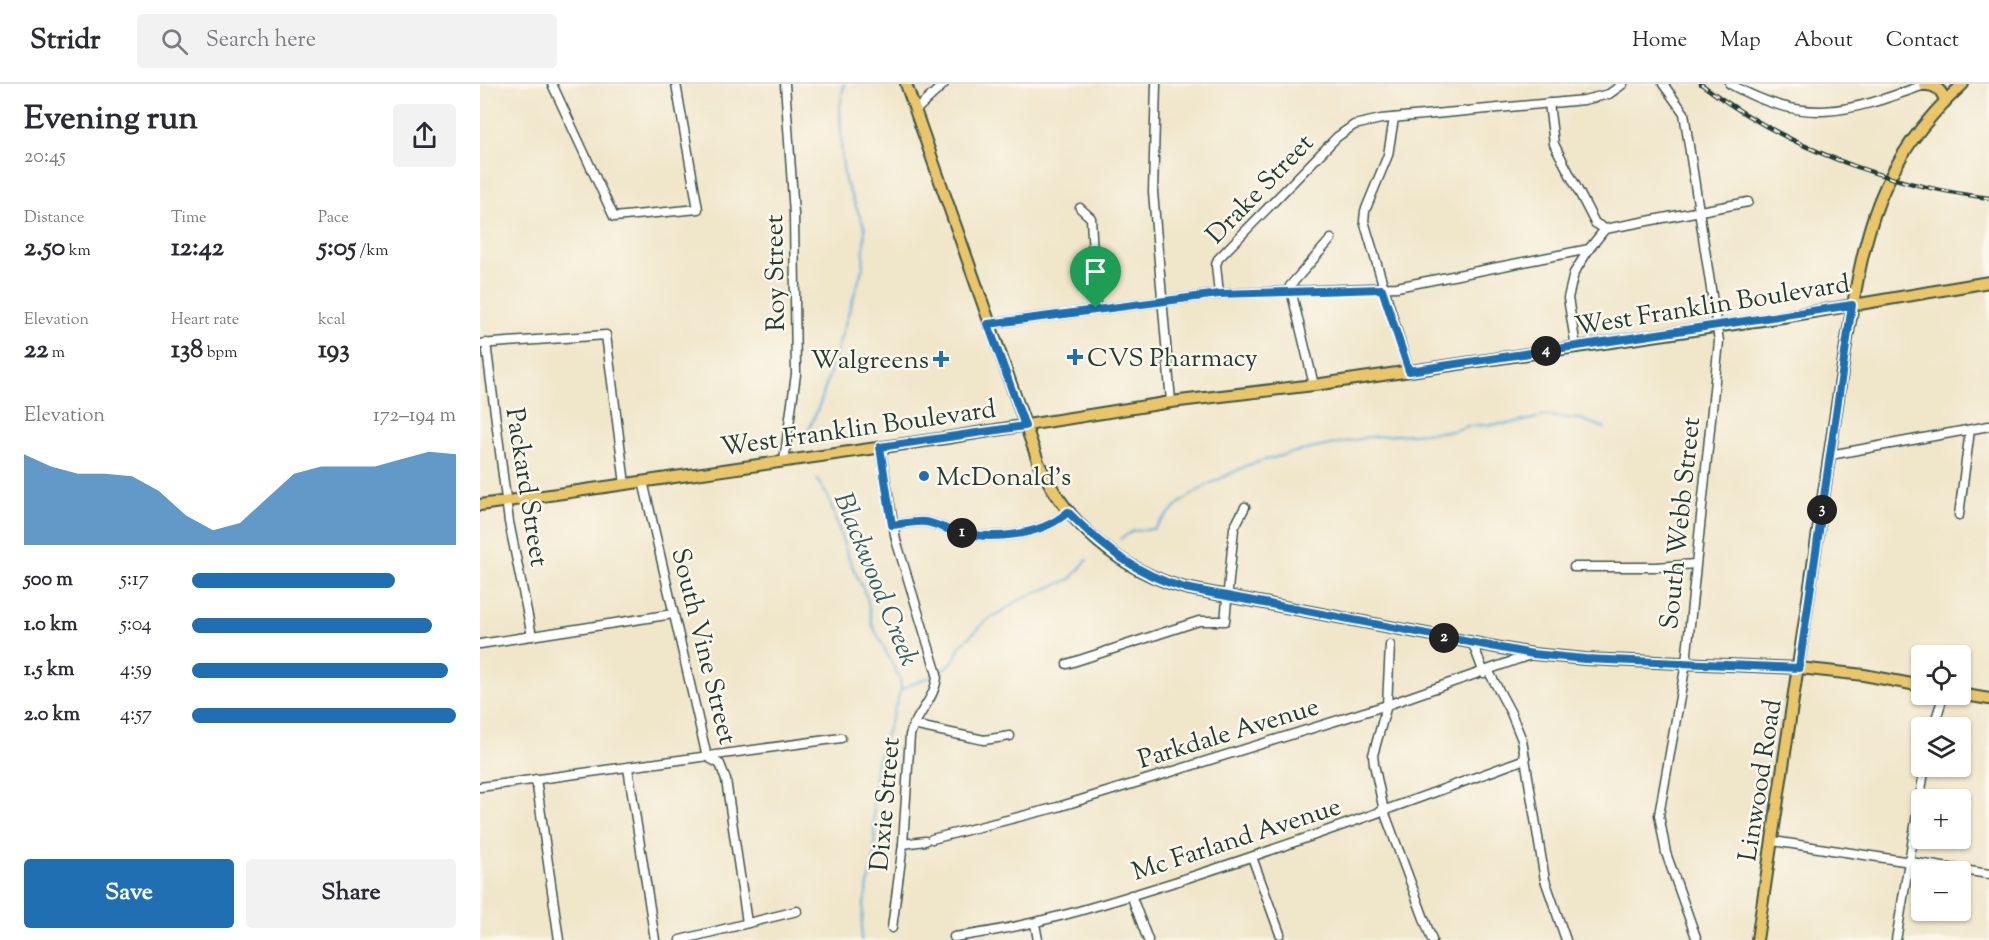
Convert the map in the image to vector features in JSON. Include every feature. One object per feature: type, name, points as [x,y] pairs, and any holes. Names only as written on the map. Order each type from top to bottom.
[{"type":"main road","points":[[906,84],[988,324],[1025,426],[1050,486],[1068,512],[1098,542],[1144,572],[1170,584],[1228,597],[1533,654],[1585,659],[1799,668],[1911,684]]},
{"type":"main road","points":[[1925,85],[1932,85],[1938,89],[1945,102]]},
{"type":"main road","name":"Linwood Road","points":[[1756,940],[1773,842],[1860,258],[1875,208],[1905,153],[1957,86]]},
{"type":"main road","name":"West Franklin Boulevard","points":[[480,505],[1025,426],[1171,402],[1314,385],[1717,327],[1989,282]]},
{"type":"main road","points":[[1971,696],[1989,699]]},
{"type":"street","points":[[552,84],[614,217],[698,209],[676,84]]},
{"type":"street","name":"Roy Street","points":[[784,461],[796,374],[794,214],[785,84]]},
{"type":"street","points":[[916,110],[944,84]]},
{"type":"street","points":[[1156,84],[1153,192],[1171,402]]},
{"type":"street","points":[[1409,371],[1382,289],[1364,221],[1365,211],[1388,155],[1394,118],[1598,98],[1623,84]]},
{"type":"street","name":"South Webb Street","points":[[1663,84],[1683,113],[1717,327],[1718,346],[1686,663],[1659,815],[1666,853],[1697,940]]},
{"type":"street","points":[[1730,84],[1774,105],[1812,112],[1856,107],[1925,85]]},
{"type":"street","points":[[1549,103],[1552,134],[1558,155],[1595,223],[1605,229]]},
{"type":"street","name":"Drake Street","points":[[1219,294],[1216,266],[1218,259],[1337,137],[1357,124],[1394,118]]},
{"type":"street","points":[[1576,347],[1568,298],[1574,273],[1605,229],[1748,202]]},
{"type":"street","points":[[1080,208],[1091,219],[1096,308]]},
{"type":"street","points":[[1314,385],[1291,292],[1293,281],[1331,239]]},
{"type":"street","points":[[988,324],[1096,308],[1219,294],[1382,289],[1589,249]]},
{"type":"street","points":[[483,344],[606,335],[625,484]]},
{"type":"street","name":"Packard Street","points":[[483,344],[506,501],[532,636]]},
{"type":"street","points":[[1830,455],[1989,426]]},
{"type":"street","points":[[1959,515],[1970,429]]},
{"type":"street","name":"Dixie Street","points":[[880,447],[892,525],[937,674],[932,696],[913,725],[910,735],[903,844],[892,928]]},
{"type":"street","name":"South Vine Street","points":[[643,481],[707,757],[720,764],[726,780],[747,923]]},
{"type":"street","points":[[1067,664],[1199,621],[1223,623],[1227,618],[1234,528],[1245,507]]},
{"type":"street","points":[[892,525],[926,522],[969,535],[1002,534],[1031,531],[1059,520],[1068,512]]},
{"type":"street","points":[[1574,567],[1657,567],[1695,564]]},
{"type":"street","points":[[480,644],[673,614]]},
{"type":"street","points":[[1473,644],[1486,673],[1517,724],[1545,880],[1566,940]]},
{"type":"street","points":[[1390,645],[1387,705],[1373,755],[1384,811],[1432,940]]},
{"type":"street","name":"Parkdale Avenue","points":[[903,844],[1049,810],[1387,705],[1486,673],[1533,654]]},
{"type":"street","points":[[913,725],[984,740],[1010,736]]},
{"type":"street","points":[[480,787],[841,738]]},
{"type":"street","name":"Mc Farland Avenue","points":[[954,937],[1035,924],[1131,895],[1252,857],[1525,759]]},
{"type":"street","points":[[628,768],[655,940]]},
{"type":"street","points":[[1896,940],[1923,777]]},
{"type":"street","points":[[536,780],[559,940]]},
{"type":"street","points":[[1773,842],[1989,874]]},
{"type":"street","points":[[1252,857],[1280,934]]},
{"type":"street","points":[[1131,895],[1148,940]]},
{"type":"street","points":[[680,940],[796,911]]},
{"type":"street","points":[[1035,924],[1038,940]]},
{"type":"waterway","name":"Blackwood Creek","points":[[805,439],[821,401],[863,267],[865,228],[845,181],[842,158],[840,107],[844,84]]},
{"type":"waterway","points":[[1120,539],[1133,531],[1153,529],[1180,503],[1205,486],[1248,465],[1291,453],[1369,437],[1453,431],[1468,426],[1515,423],[1545,416],[1580,419],[1605,428]]},
{"type":"waterway","name":"Blackwood Creek","points":[[817,479],[829,499],[847,554],[867,598],[872,624],[900,679],[901,689],[877,762],[873,795],[875,853],[863,908],[861,940]]},
{"type":"waterway","points":[[942,671],[954,660],[960,646],[986,621],[1023,598],[1071,579],[1087,560]]},
{"type":"waterway","points":[[901,689],[932,676]]},
{"type":"railway","points":[[1701,84],[1767,127],[1838,160],[1912,184],[1989,198]]},
{"type":"place","name":"CVS Pharmacy","points":[[1075,357]]},
{"type":"place","name":"Walgreens","points":[[941,359]]},
{"type":"place","name":"McDonald's","points":[[924,476]]},
{"type":"route","points":[[1382,289],[1409,371],[1806,314],[1852,305],[1799,668],[1585,659],[1509,651],[1185,588],[1170,584],[1126,563],[1098,542],[1068,512],[1059,520],[1031,531],[1002,534],[969,535],[926,522],[892,525],[880,447],[1025,426],[988,324],[1096,308],[1219,294],[1382,289]]}]
